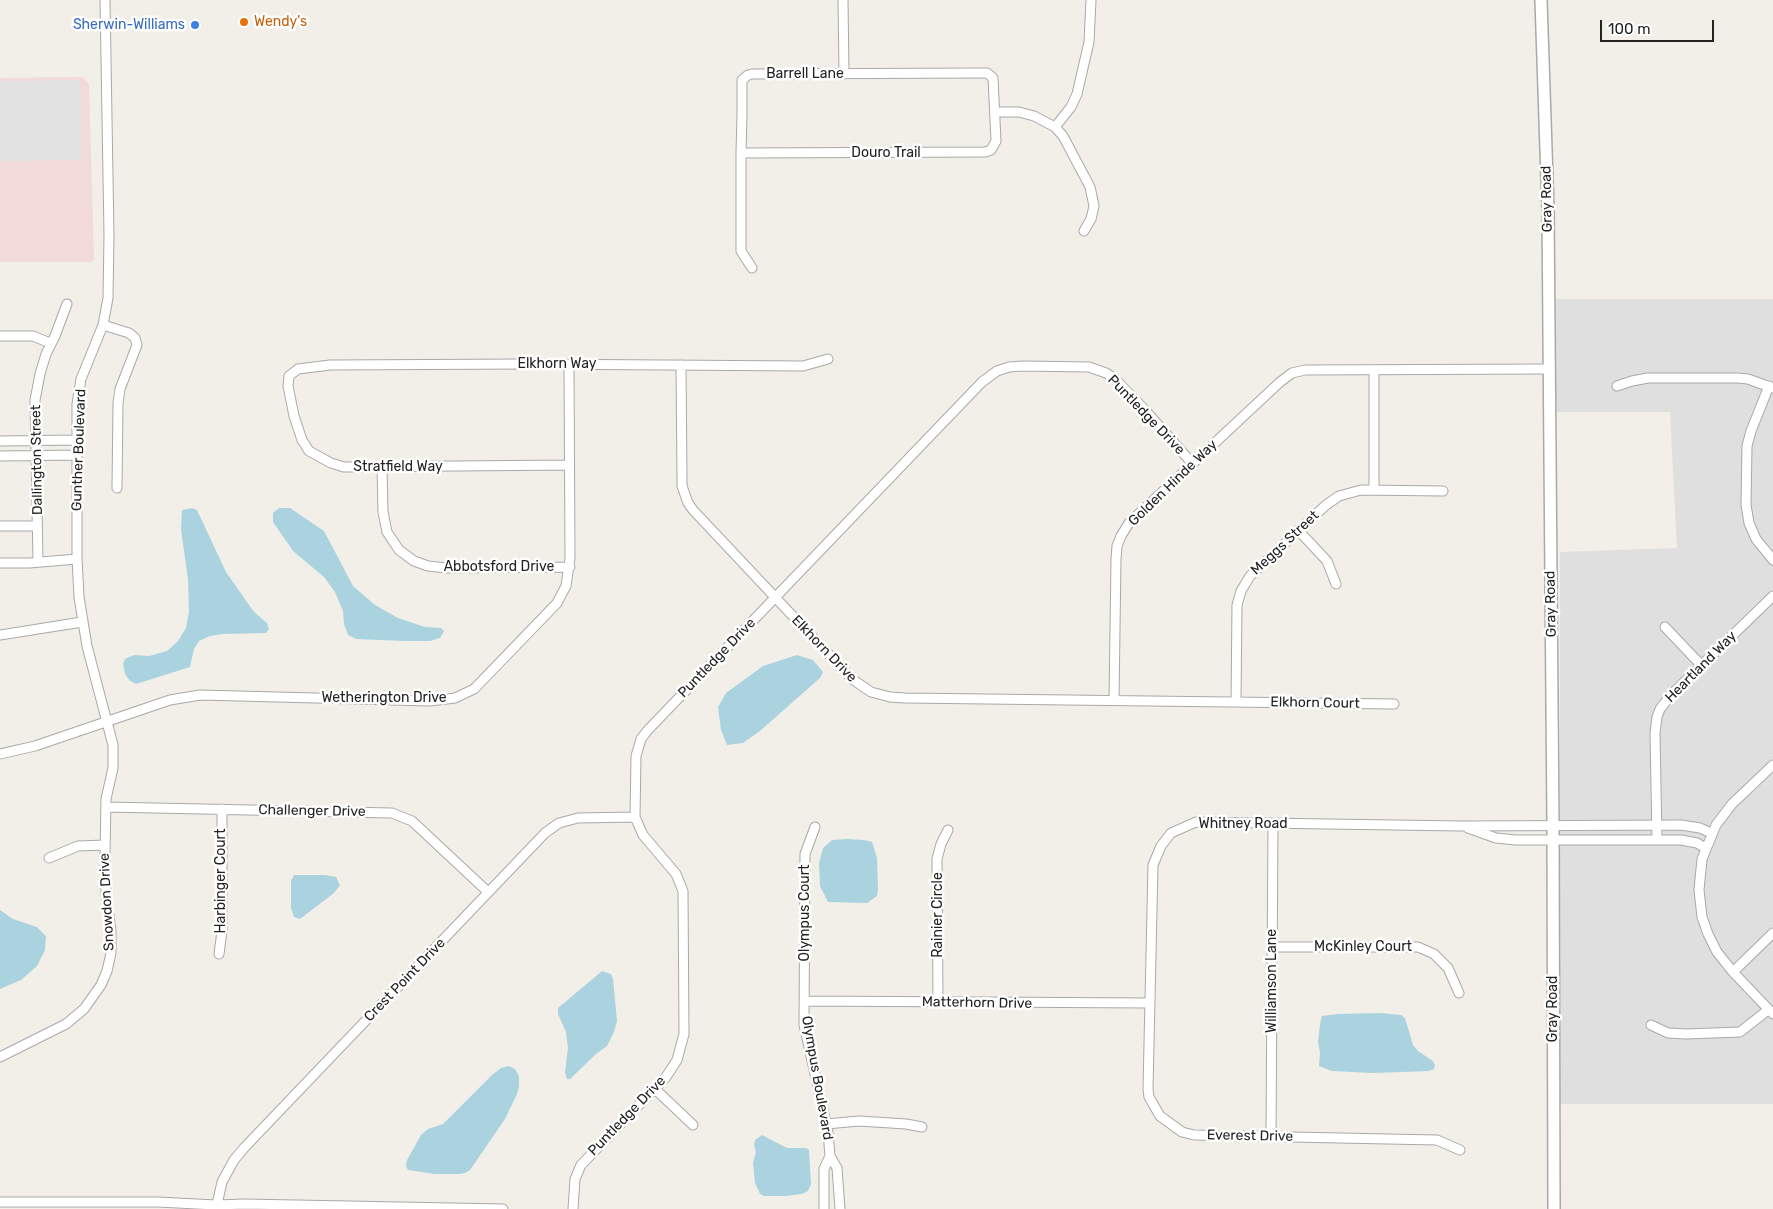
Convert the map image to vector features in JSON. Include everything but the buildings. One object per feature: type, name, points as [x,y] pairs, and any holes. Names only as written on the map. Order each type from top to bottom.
[{"type":"street","name":"Gunther Boulevard","points":[[105,0],[109,235],[108,298],[103,325],[80,385],[77,404],[77,559],[82,622],[90,661],[107,722]]},
{"type":"street","points":[[843,0],[844,74]]},
{"type":"street","points":[[1055,127],[1071,107],[1077,94],[1089,42],[1091,0]]},
{"type":"street","name":"Gray Road","points":[[1541,0],[1548,209],[1554,1209]]},
{"type":"street","name":"Barrell Lane","points":[[752,268],[741,251],[742,80],[748,76],[752,74],[987,73],[993,78],[994,82],[996,112]]},
{"type":"street","points":[[996,112],[1027,114],[1047,122],[1055,127],[1063,136],[1090,187],[1094,206],[1091,219],[1084,230]]},
{"type":"street","name":"Douro Trail","points":[[742,153],[985,152],[991,150],[996,141],[996,112]]},
{"type":"street","name":"Dallington Street","points":[[38,562],[35,440],[36,393],[42,364],[67,304]]},
{"type":"street","points":[[103,325],[129,333],[135,338],[137,345],[120,389],[118,403],[117,488]]},
{"type":"street","points":[[0,336],[32,336],[50,343]]},
{"type":"street","name":"Elkhorn Way","points":[[288,376],[298,369],[330,365],[803,366],[828,359]]},
{"type":"street","name":"Wetherington Drive","points":[[0,754],[35,746],[170,700],[200,695],[430,701],[455,698],[478,685],[557,603],[566,586],[570,567],[569,365]]},
{"type":"street","name":"Elkhorn Drive","points":[[681,365],[682,478],[684,494],[693,510],[852,679],[863,688],[879,695],[905,698],[1236,702]]},
{"type":"street","name":"Puntledge Drive","points":[[573,1209],[575,1179],[581,1164],[666,1077],[677,1060],[684,1034],[683,897],[676,874],[643,835],[636,817],[636,756],[641,739],[647,731],[982,382],[997,371],[1009,367],[1023,366],[1089,367],[1106,373],[1114,378],[1144,409],[1192,463]]},
{"type":"street","name":"Golden Hinde Way","points":[[1114,700],[1117,546],[1129,523],[1280,382],[1292,373],[1305,370],[1549,370]]},
{"type":"street","points":[[1374,370],[1374,490]]},
{"type":"street","name":"Stratfield Way","points":[[288,376],[288,386],[297,428],[302,440],[309,450],[331,464],[344,467],[569,466]]},
{"type":"street","points":[[1617,386],[1648,378],[1737,378],[1748,379],[1771,387],[1749,437],[1746,454],[1746,504],[1756,539],[1773,560]]},
{"type":"street","points":[[0,441],[77,440]]},
{"type":"street","points":[[0,456],[77,455]]},
{"type":"street","name":"Abbotsford Drive","points":[[382,467],[383,512],[387,532],[400,550],[414,561],[428,566],[446,568],[570,567]]},
{"type":"street","name":"Meggs Street","points":[[1236,702],[1236,612],[1241,591],[1250,576],[1298,530],[1339,496],[1352,492],[1374,490],[1444,490]]},
{"type":"street","points":[[0,526],[38,526]]},
{"type":"street","points":[[1298,530],[1327,561],[1336,584]]},
{"type":"street","points":[[0,563],[77,559]]},
{"type":"street","name":"Heartland Way","points":[[1657,840],[1655,733],[1660,709],[1670,696],[1701,665],[1773,596]]},
{"type":"street","points":[[0,635],[82,622]]},
{"type":"street","points":[[1665,627],[1701,665]]},
{"type":"street","name":"Elkhorn Court","points":[[1236,702],[1394,704]]},
{"type":"street","name":"Snowdon Drive","points":[[0,1057],[71,1020],[88,1004],[101,984],[109,962],[112,939],[106,894],[105,845],[106,807],[114,762],[113,745],[107,722]]},
{"type":"street","points":[[1651,1025],[1668,1033],[1740,1032],[1770,1012],[1717,952],[1702,917],[1699,900],[1699,880],[1705,848],[1711,833],[1728,809],[1773,765]]},
{"type":"street","name":"Challenger Drive","points":[[106,807],[383,812],[399,815],[412,821],[488,892]]},
{"type":"street","name":"Harbinger Court","points":[[219,954],[222,931],[222,809]]},
{"type":"street","name":"Crest Point Drive","points":[[216,1207],[222,1182],[234,1160],[244,1148],[546,833],[559,823],[578,818],[636,817]]},
{"type":"street","name":"Whitney Road","points":[[1150,1003],[1153,865],[1161,846],[1172,833],[1196,822],[1461,826],[1656,825],[1691,826],[1711,833]]},
{"type":"street","name":"Williamson Lane","points":[[1271,1137],[1274,824]]},
{"type":"street","name":"Whitney Road","points":[[1461,826],[1496,838],[1516,840],[1657,840],[1691,842],[1705,848]]},
{"type":"street","name":"Olympus Court","points":[[804,1001],[805,854],[815,827]]},
{"type":"street","name":"Rainier Circle","points":[[938,1003],[937,858],[948,830]]},
{"type":"street","points":[[49,858],[78,846],[105,845]]},
{"type":"street","points":[[1733,972],[1773,933]]},
{"type":"street","name":"McKinley Court","points":[[1272,947],[1418,947],[1434,954],[1448,968],[1459,993]]},
{"type":"street","name":"Matterhorn Drive","points":[[804,1001],[1150,1003]]},
{"type":"street","name":"Olympus Boulevard","points":[[804,1001],[804,1025],[826,1124],[830,1156],[837,1168],[840,1209]]},
{"type":"street","name":"Everest Drive","points":[[1150,1003],[1149,1097],[1160,1116],[1182,1132],[1271,1137],[1437,1140],[1460,1150]]},
{"type":"street","points":[[655,1088],[693,1125]]},
{"type":"street","points":[[826,1124],[859,1121],[922,1127]]},
{"type":"street","name":"Olympus Boulevard","points":[[824,1209],[824,1169],[830,1156]]},
{"type":"street","points":[[0,1202],[158,1202],[216,1207],[245,1204],[503,1209]]},
{"type":"shaded area","points":[[83,77],[89,85],[94,259],[91,262],[0,262],[0,78]]},
{"type":"shaded area","points":[[80,80],[81,160],[0,161],[0,81]]},
{"type":"shaded area","points":[[1548,299],[1773,299],[1773,1104],[1560,1104],[1560,552],[1677,548],[1670,412],[1557,412]]},
{"type":"water","points":[[192,508],[197,510],[226,572],[254,612],[267,623],[269,629],[266,633],[210,636],[199,641],[194,649],[190,667],[136,684],[130,681],[125,674],[123,664],[125,659],[134,655],[149,656],[167,651],[178,641],[186,628],[189,612],[188,580],[181,529],[182,510]]},
{"type":"water","points":[[279,508],[290,508],[324,531],[353,586],[375,605],[398,618],[425,627],[441,628],[444,631],[440,638],[430,641],[405,641],[356,639],[348,635],[344,624],[343,611],[335,592],[324,577],[293,551],[273,522],[273,513]]},
{"type":"water","points":[[797,655],[813,660],[823,672],[820,678],[760,731],[743,743],[727,745],[721,730],[718,707],[726,693],[763,666]]},
{"type":"water","points":[[847,839],[872,842],[877,858],[877,896],[867,903],[828,902],[820,886],[819,863],[823,848],[832,840]]},
{"type":"water","points":[[294,875],[336,877],[340,885],[334,893],[300,919],[294,917],[291,908],[291,881]]},
{"type":"water","points":[[0,910],[13,919],[37,927],[46,936],[45,950],[37,966],[21,980],[0,989]]},
{"type":"water","points":[[602,971],[611,974],[613,979],[617,1021],[614,1032],[607,1046],[570,1079],[567,1079],[565,1072],[568,1048],[566,1032],[558,1014],[558,1008]]},
{"type":"water","points":[[1380,1013],[1401,1015],[1405,1018],[1413,1045],[1418,1051],[1433,1061],[1434,1069],[1429,1071],[1373,1073],[1332,1071],[1319,1066],[1320,1053],[1318,1042],[1322,1016]]},
{"type":"water","points":[[509,1066],[515,1069],[519,1076],[517,1094],[505,1119],[470,1170],[460,1174],[435,1174],[408,1170],[406,1166],[407,1160],[421,1135],[428,1129],[443,1124],[492,1075],[501,1068]]},
{"type":"water","points":[[762,1135],[787,1148],[806,1148],[809,1150],[811,1184],[808,1191],[802,1194],[786,1196],[764,1196],[760,1194],[755,1183],[753,1163],[756,1152],[755,1140]]},
{"type":"place","name":"Wendy's","points":[[244,22]]},
{"type":"place","name":"Sherwin-Williams","points":[[195,25]]}]
